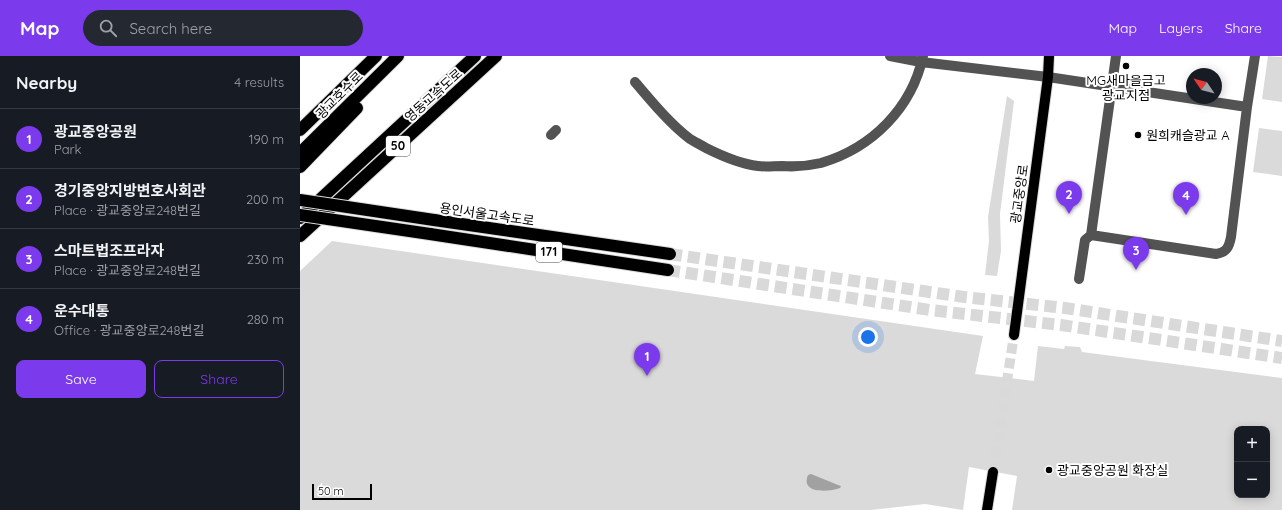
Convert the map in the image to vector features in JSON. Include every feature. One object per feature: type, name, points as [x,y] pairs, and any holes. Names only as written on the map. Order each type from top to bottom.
[{"type":"highway","name":"광교호수로","points":[[300,130],[376,56]]},
{"type":"highway","name":"광교호수로","points":[[300,153],[398,56]]},
{"type":"highway","name":"영동고속도로","points":[[300,217],[476,56]]},
{"type":"highway","name":"영동고속도로","points":[[300,236],[496,56]]},
{"type":"highway","points":[[300,167],[361,103],[377,77]]},
{"type":"highway","name":"용인서울고속도로","points":[[300,200],[670,254]]},
{"type":"highway","name":"171","points":[[300,217],[430,234],[668,270]]},
{"type":"main road","name":"광교중앙로","points":[[1014,335],[1048,77],[1049,56]]},
{"type":"main road","points":[[988,510],[993,472]]},
{"type":"street","points":[[890,56],[922,59],[1247,107]]},
{"type":"street","points":[[1079,279],[1085,240],[1090,235],[1116,56]]},
{"type":"street","points":[[1090,235],[1216,254],[1224,252],[1228,249],[1231,237],[1247,107],[1255,56]]},
{"type":"street","points":[[635,82],[668,119],[690,139],[714,152],[738,162],[757,166],[805,166],[820,163],[846,153],[880,130],[896,114],[905,100],[916,81],[922,59]]},
{"type":"shaded area","points":[[1268,56],[1282,57],[1282,102],[1262,99]]},
{"type":"shaded area","points":[[1007,96],[1014,101],[1000,214],[1001,251],[997,276],[985,275],[989,241],[988,217]]},
{"type":"shaded area","points":[[1259,128],[1282,131],[1282,176],[1253,172]]},
{"type":"shaded area","points":[[332,241],[983,336],[975,374],[1034,381],[1038,346],[1064,349],[1065,346],[1080,347],[1082,352],[1282,378],[1282,510],[1012,510],[1017,476],[969,467],[963,510],[925,504],[871,510],[300,510],[300,271]]},
{"type":"shaded area","points":[[811,474],[841,486],[840,488],[823,491],[812,489],[808,486],[807,481],[808,475]]},
{"type":"tunnel","points":[[670,254],[964,297],[1065,308],[1282,341]]},
{"type":"tunnel","points":[[668,270],[930,310],[1061,325],[1282,358]]},
{"type":"tunnel","points":[[993,472],[1014,335]]},
{"type":"place","name":"MG새마을금고 광교지점","points":[[1126,66]]},
{"type":"place","name":"원희캐슬광교 A","points":[[1138,135]]},
{"type":"place","name":"경기중앙지방변호사회관","points":[[1069,214]]},
{"type":"place","name":"운수대통","points":[[1186,215]]},
{"type":"place","name":"스마트법조프라자","points":[[1136,270]]},
{"type":"place","name":"광교중앙공원","points":[[647,376]]},
{"type":"place","name":"광교중앙공원 화장실","points":[[1049,470]]}]
